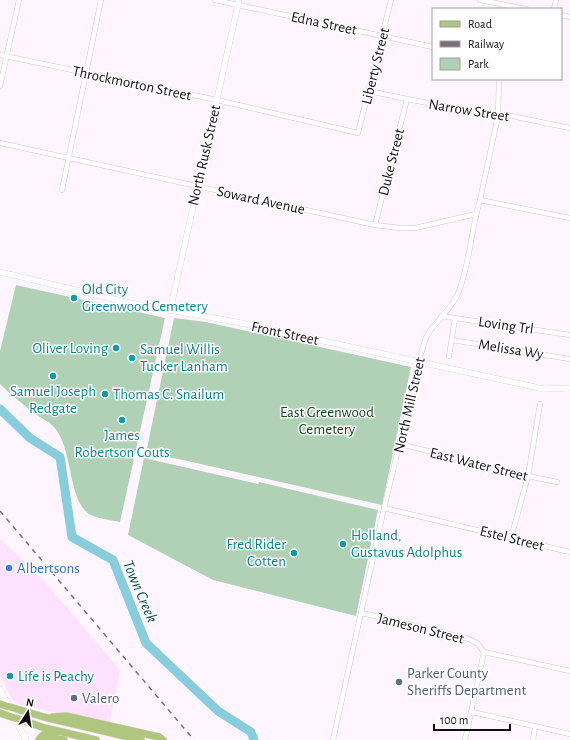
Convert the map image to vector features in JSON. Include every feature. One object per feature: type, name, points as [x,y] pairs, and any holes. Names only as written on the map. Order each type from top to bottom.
[{"type":"main road","points":[[0,704],[44,718],[141,740]]},
{"type":"main road","points":[[0,713],[61,732],[96,740]]},
{"type":"main road","points":[[44,718],[66,716],[159,737],[163,740]]},
{"type":"main road","points":[[40,739],[46,734],[61,732]]},
{"type":"main road","points":[[40,739],[52,738],[64,740]]},
{"type":"street","points":[[0,86],[19,0]]},
{"type":"street","points":[[62,190],[101,0]]},
{"type":"street","name":"Edna Street","points":[[215,0],[238,2],[382,36],[432,46]]},
{"type":"street","name":"Liberty Street","points":[[358,132],[391,0]]},
{"type":"street","points":[[480,0],[516,8]]},
{"type":"street","name":"North Rusk Street","points":[[170,311],[238,2]]},
{"type":"street","name":"Throckmorton Street","points":[[0,55],[217,100],[358,132]]},
{"type":"street","name":"North Mill Street","points":[[333,740],[384,508],[419,362],[428,332],[459,293],[466,270],[476,214],[498,116],[499,80]]},
{"type":"street","name":"Narrow Street","points":[[368,91],[498,116],[507,115],[570,128]]},
{"type":"street","name":"Duke Street","points":[[375,225],[406,99]]},
{"type":"street","name":"Soward Avenue","points":[[0,143],[375,225],[415,228],[476,214]]},
{"type":"street","points":[[480,200],[570,218]]},
{"type":"street","name":"Front Street","points":[[0,272],[80,292],[170,311],[236,322],[544,390],[570,388]]},
{"type":"street","name":"Loving Trl","points":[[441,316],[570,335]]},
{"type":"street","points":[[449,356],[455,318]]},
{"type":"street","name":"Melissa Wy","points":[[452,340],[570,359]]},
{"type":"street","points":[[511,538],[528,476],[540,404]]},
{"type":"street","name":"East Water Street","points":[[400,444],[558,482]]},
{"type":"street","name":"Estel Street","points":[[384,508],[570,552]]},
{"type":"street","name":"Jameson Street","points":[[362,613],[469,639],[478,644],[484,652],[570,671]]},
{"type":"street","points":[[465,740],[484,652]]},
{"type":"street","points":[[0,689],[26,740]]},
{"type":"street","points":[[472,712],[570,734]]},
{"type":"street","points":[[533,740],[535,727]]},
{"type":"shaded area","points":[[0,539],[44,581],[120,670],[109,725],[18,704],[13,700],[0,675]]},
{"type":"green space","points":[[16,285],[165,318],[120,522],[91,515],[83,509],[74,487],[68,460],[60,435],[51,424],[35,414],[0,384],[0,351]]},
{"type":"green space","name":"East Greenwood Cemetery","points":[[174,318],[206,322],[411,367],[382,505],[146,453]]},
{"type":"green space","points":[[144,458],[258,484],[259,482],[378,510],[356,616],[213,580],[128,535]]},
{"type":"waterway","name":"Town Creek","points":[[0,409],[30,438],[60,457],[72,537],[113,560],[146,643],[218,711],[251,732],[254,740]]},
{"type":"railway","points":[[0,511],[194,740]]},
{"type":"place","name":"Old City Greenwood Cemetery","points":[[74,298]]},
{"type":"place","name":"Oliver Loving","points":[[116,348]]},
{"type":"place","name":"Samuel Willis Tucker Lanham","points":[[132,358]]},
{"type":"place","name":"Samuel Joseph Redgate","points":[[53,376]]},
{"type":"place","name":"Thomas C. Snailum","points":[[105,394]]},
{"type":"place","name":"James Robertson Couts","points":[[122,420]]},
{"type":"place","name":"Holland, Gustavus Adolphus","points":[[343,544]]},
{"type":"place","name":"Fred Rider Cotten","points":[[294,553]]},
{"type":"place","name":"Albertsons","points":[[9,568]]},
{"type":"place","name":"Life is Peachy","points":[[10,676]]},
{"type":"place","name":"Parker County Sheriffs Department","points":[[399,682]]},
{"type":"place","name":"Valero","points":[[74,698]]}]
